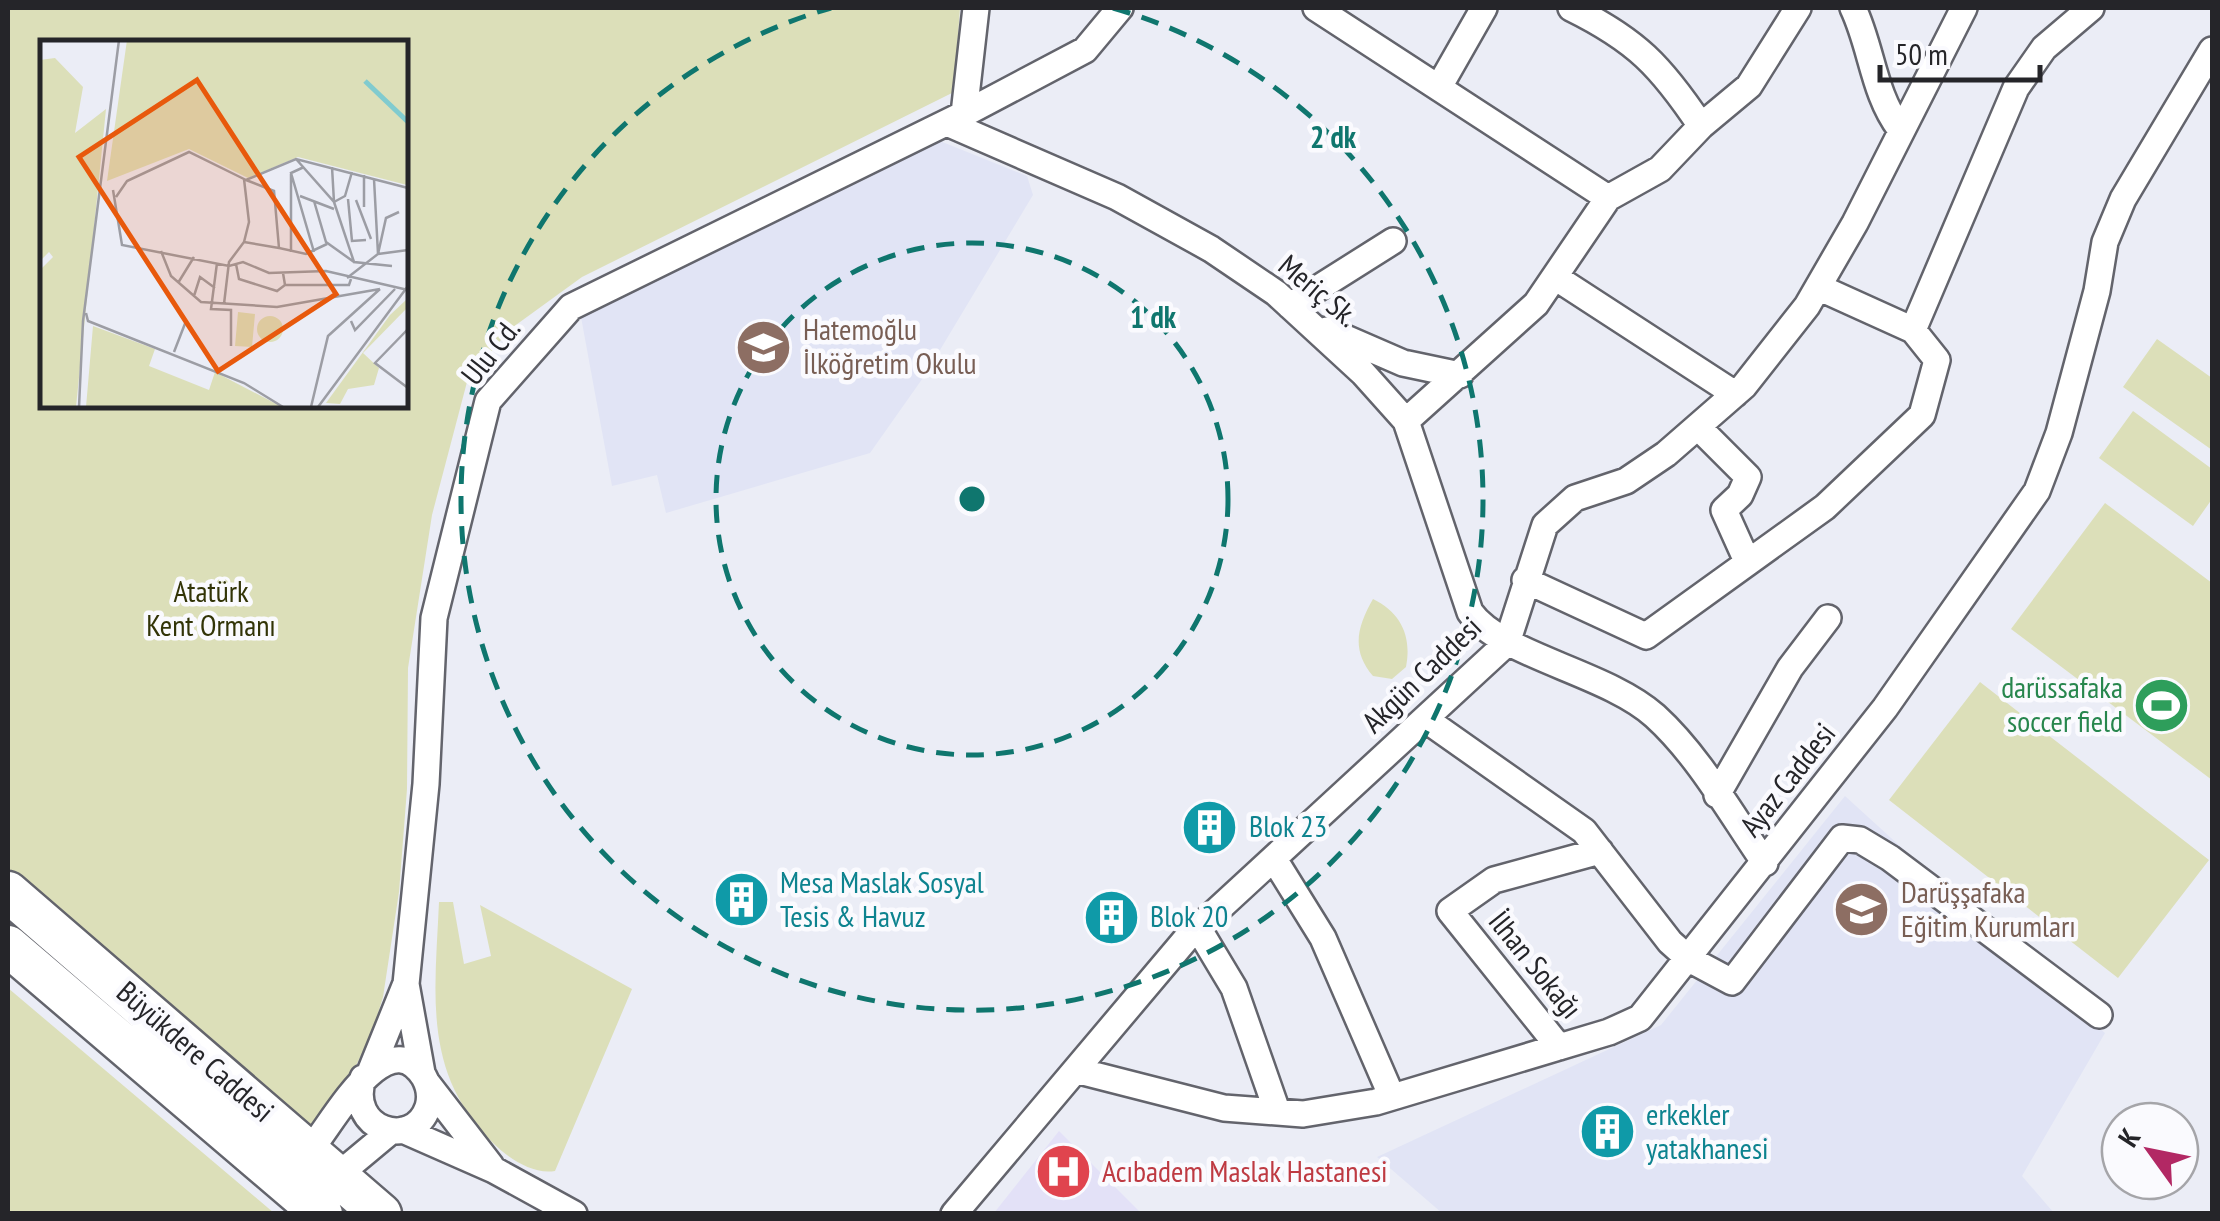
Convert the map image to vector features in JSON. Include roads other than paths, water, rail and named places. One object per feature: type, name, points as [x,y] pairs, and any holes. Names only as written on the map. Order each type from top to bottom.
[{"type":"main road","name":"Büyükdere Caddesi","points":[[8,892],[338,1166]]},
{"type":"main road","name":"Büyükdere Caddesi","points":[[8,946],[310,1203]]},
{"type":"main road","points":[[310,1203],[298,1175],[338,1166]]},
{"type":"street","points":[[955,119],[976,8]]},
{"type":"street","name":"Ulu Cd.","points":[[425,1078],[406,984],[426,784],[434,618],[488,401],[571,306],[955,119],[1086,50],[1120,8]]},
{"type":"street","points":[[1316,8],[1608,198]]},
{"type":"street","points":[[1439,87],[1484,8]]},
{"type":"street","points":[[1571,8],[1628,40],[1666,72],[1701,126]]},
{"type":"street","points":[[1406,421],[1536,304],[1608,198],[1660,170],[1701,126],[1750,86],[1798,8]]},
{"type":"street","points":[[1854,8],[1865,34],[1878,88],[1900,129]]},
{"type":"street","name":"Akgün Caddesi","points":[[954,1214],[1198,928],[1507,642],[1545,525],[1575,498],[1626,481],[1735,394],[1818,286],[1855,223],[1964,8]]},
{"type":"street","points":[[1913,330],[2016,88],[2044,48],[2091,8]]},
{"type":"street","name":"Ayaz Caddesi","points":[[1079,1071],[1224,1108],[1303,1114],[1392,1096],[1559,1047],[1640,1018],[1885,708],[2037,491],[2060,433],[2097,291],[2105,242],[2123,199],[2212,50]]},
{"type":"street","name":"Meriç Sk.","points":[[955,119],[1117,197],[1211,249],[1297,313],[1363,373],[1406,421],[1470,612],[1478,624],[1507,642],[1592,676],[1654,716],[1765,863]]},
{"type":"street","points":[[1394,241],[1297,313],[1403,363],[1460,374]]},
{"type":"street","points":[[1555,276],[1735,394]]},
{"type":"street","points":[[1525,580],[1646,636],[1825,507],[1922,414],[1937,360],[1913,330],[1818,286]]},
{"type":"street","points":[[1698,426],[1748,477],[1740,495],[1724,510],[1747,561]]},
{"type":"street","points":[[1717,795],[1790,668],[1828,618]]},
{"type":"street","points":[[1425,719],[1584,831],[1689,959],[1732,982],[1842,838],[1860,840],[2100,1015]]},
{"type":"street","name":"İlhan Sokağı","points":[[1559,1047],[1450,910],[1494,880],[1600,851]]},
{"type":"street","points":[[1274,858],[1323,938],[1392,1096]]},
{"type":"street","points":[[1198,928],[1234,988],[1278,1111]]},
{"type":"street","name":"Ulu Cd.","points":[[338,1166],[367,1074],[406,984]]},
{"type":"street","points":[[494,1170],[425,1078],[403,1061],[380,1063],[367,1074],[360,1090],[363,1112],[370,1122],[494,1170],[574,1214]]},
{"type":"street","points":[[338,1166],[397,1130],[414,1126],[428,1107],[425,1078]]},
{"type":"place","name":"Hatemoğlu İlköğretim Okulu","points":[[764,347]]},
{"type":"place","name":"darüssafaka soccer field","points":[[2162,705]]},
{"type":"place","name":"Blok 23","points":[[1210,827]]},
{"type":"place","name":"Mesa Maslak Sosyal Tesis & Havuz","points":[[741,900]]},
{"type":"place","name":"Darüşşafaka Eğitim Kurumları","points":[[1862,910]]},
{"type":"place","name":"Blok 20","points":[[1111,917]]},
{"type":"place","name":"erkekler yatakhanesi","points":[[1607,1132]]},
{"type":"place","name":"Acıbadem Maslak Hastanesi","points":[[1063,1172]]},
{"type":"park label","name":"Atatürk Kent Ormanı","points":[[211,609]]}]
